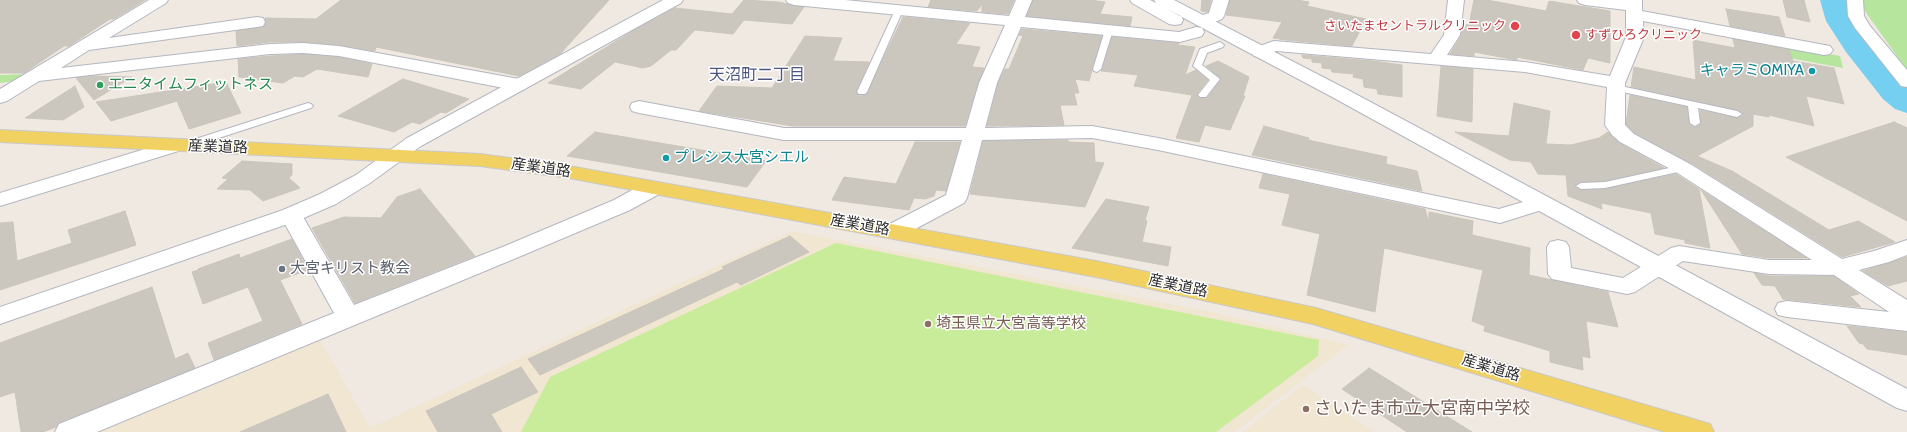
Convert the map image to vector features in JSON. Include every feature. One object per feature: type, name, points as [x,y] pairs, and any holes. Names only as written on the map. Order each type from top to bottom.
[{"type":"main road","name":"産業道路","points":[[0,136],[325,152],[392,157],[440,158],[518,164],[569,172],[1096,269],[1316,316],[1689,431]]},
{"type":"street","points":[[0,97],[37,76],[160,0]]},
{"type":"street","points":[[0,316],[291,215],[340,192],[363,179],[414,142],[674,0]]},
{"type":"street","points":[[794,0],[891,6],[1013,22],[1180,37],[1216,16],[1221,0]]},
{"type":"street","points":[[894,231],[956,198],[975,134],[988,82],[1013,22],[1024,0]]},
{"type":"street","points":[[1138,0],[1260,52],[1907,401]]},
{"type":"street","points":[[1162,0],[1199,26],[1220,45],[1500,181]]},
{"type":"street","points":[[1436,59],[1452,35],[1456,0]]},
{"type":"street","points":[[1585,0],[1634,7],[1824,50]]},
{"type":"street","points":[[1854,0],[1856,16],[1863,28],[1907,82]]},
{"type":"street","points":[[1634,7],[1635,37],[1616,86],[1614,116],[1615,125],[1619,131],[1627,138],[1682,168],[1839,266],[1904,310]]},
{"type":"street","points":[[84,46],[257,22]]},
{"type":"street","points":[[1260,52],[1274,46],[1525,67],[1616,86]]},
{"type":"street","points":[[37,76],[270,49],[303,48],[339,51],[519,85]]},
{"type":"street","points":[[639,107],[784,134],[975,134],[1092,132],[1166,145],[1500,216],[1540,203]]},
{"type":"street","points":[[0,200],[181,145]]},
{"type":"street","points":[[69,432],[348,317],[513,252],[622,205],[653,188]]},
{"type":"street","points":[[291,215],[348,317]]},
{"type":"street","points":[[1558,247],[1560,274],[1627,286],[1656,266],[1679,253],[1769,267],[1839,266],[1881,257],[1907,248]]},
{"type":"street","points":[[1787,309],[1904,310]]},
{"type":"lane","points":[[862,92],[891,6]]},
{"type":"lane","points":[[1097,69],[1109,30]]},
{"type":"lane","points":[[1203,95],[1215,78],[1197,66],[1203,51],[1220,45]]},
{"type":"lane","points":[[1616,86],[1737,114]]},
{"type":"lane","points":[[1693,105],[1695,123]]},
{"type":"lane","points":[[181,145],[308,106]]},
{"type":"lane","points":[[1581,186],[1604,185],[1682,168]]},
{"type":"shaded area","name":"埼玉県立大宮高等学校","points":[[792,231],[1217,313],[1348,345],[1235,432],[84,432],[318,336],[370,428]]},
{"type":"shaded area","name":"さいたま市立大宮南中学校","points":[[1303,385],[1375,432],[1242,432]]},
{"type":"green space","points":[[1864,0],[1907,0],[1907,70],[1864,10]]},
{"type":"green space","points":[[1772,44],[1840,56],[1843,68],[1774,55]]},
{"type":"green space","points":[[33,74],[21,80],[0,83],[0,75]]},
{"type":"green space","name":"埼玉県立大宮高等学校","points":[[836,243],[1319,340],[1318,356],[1216,432],[521,432],[550,377]]},
{"type":"building","points":[[0,0],[145,0],[114,19],[110,19],[69,46],[64,46],[24,73],[0,73]]},
{"type":"building","points":[[341,0],[609,0],[560,54],[519,76],[376,47],[375,51],[339,45],[303,42],[270,42],[237,46],[236,31],[263,27],[266,23],[265,18],[316,19]]},
{"type":"building","points":[[744,0],[778,2],[804,7],[792,24],[744,20],[733,34],[695,30],[676,50],[671,50],[651,66],[643,68],[615,62],[581,89],[548,83],[631,32],[675,8],[732,14]]},
{"type":"building","points":[[931,0],[1014,0],[1008,14],[982,12],[982,4],[977,11],[928,7]]},
{"type":"building","points":[[1033,0],[1089,0],[1105,2],[1100,14],[1132,17],[1130,26],[1027,16]]},
{"type":"building","points":[[1202,0],[1211,0],[1208,12],[1201,11]]},
{"type":"building","points":[[1230,0],[1296,0],[1309,2],[1307,6],[1366,19],[1352,46],[1286,40],[1273,38],[1282,22],[1226,15]]},
{"type":"building","points":[[1474,0],[1487,0],[1546,11],[1549,1],[1610,11],[1610,63],[1588,58],[1583,70],[1517,57],[1517,60],[1474,52],[1474,56],[1450,54],[1461,36],[1463,24],[1469,25]]},
{"type":"building","points":[[1783,0],[1804,0],[1810,22],[1787,17]]},
{"type":"building","points":[[1726,9],[1779,17],[1785,36],[1730,26]]},
{"type":"building","points":[[903,17],[970,23],[956,44],[980,47],[972,67],[984,68],[965,126],[793,126],[699,111],[717,86],[772,88],[805,36],[842,38],[833,61],[869,62],[856,92],[859,96],[866,95]]},
{"type":"building","points":[[1022,29],[1102,36],[1089,81],[1075,79],[1079,93],[1074,93],[1077,105],[1060,105],[1064,125],[987,126],[998,83],[1005,69],[1009,69],[1023,36],[1019,35]]},
{"type":"building","points":[[1112,37],[1179,43],[1178,45],[1195,47],[1185,75],[1196,70],[1208,80],[1197,94],[1200,98],[1207,98],[1221,79],[1206,66],[1218,61],[1249,77],[1243,96],[1245,96],[1230,130],[1205,125],[1199,142],[1176,138],[1192,95],[1134,86],[1138,75],[1101,71]]},
{"type":"building","points":[[1733,39],[1789,50],[1793,61],[1834,68],[1844,104],[1806,96],[1814,126],[1769,115],[1769,117],[1753,114],[1753,126],[1697,156],[1732,171],[1829,230],[1858,221],[1895,242],[1842,257],[1691,163],[1635,133],[1626,124],[1630,95],[1687,107],[1689,123],[1694,127],[1701,123],[1700,110],[1737,118],[1743,115],[1743,113],[1737,110],[1631,87],[1634,67],[1696,80],[1693,40],[1735,48]]},
{"type":"building","points":[[303,54],[339,57],[372,64],[368,77],[317,69],[303,77],[295,76],[283,83],[239,77],[238,59]]},
{"type":"building","points":[[1302,55],[1402,65],[1402,97],[1378,94],[1377,89],[1364,87],[1363,79],[1353,77],[1354,74],[1332,72],[1331,69],[1322,68],[1322,63],[1312,62],[1312,59],[1303,58]]},
{"type":"building","points":[[1441,66],[1473,69],[1472,122],[1437,116]]},
{"type":"building","points":[[92,76],[132,77],[94,100],[76,78]]},
{"type":"building","points":[[403,79],[469,99],[446,113],[441,112],[420,124],[412,122],[394,132],[338,116]]},
{"type":"building","points":[[226,82],[241,113],[189,129],[177,101],[111,121],[96,102]]},
{"type":"building","points":[[75,86],[84,107],[63,120],[25,118]]},
{"type":"building","points":[[1514,103],[1550,111],[1546,144],[1571,145],[1599,138],[1608,132],[1619,143],[1664,168],[1605,181],[1581,182],[1575,185],[1580,190],[1605,189],[1676,174],[1699,189],[1710,248],[1685,243],[1685,240],[1655,234],[1651,213],[1601,203],[1602,209],[1568,196],[1566,175],[1538,174],[1531,162],[1510,160],[1455,132],[1509,136]]},
{"type":"building","points":[[1894,122],[1907,128],[1907,221],[1786,157]]},
{"type":"building","points":[[1264,126],[1309,138],[1308,140],[1387,157],[1386,164],[1417,171],[1422,191],[1252,155]]},
{"type":"building","name":"プレシス大宮シエル","points":[[595,132],[766,161],[747,187],[567,156]]},
{"type":"building","points":[[1068,140],[1068,142],[1094,143],[1095,162],[1104,163],[1085,207],[970,194],[983,141]]},
{"type":"building","points":[[915,142],[960,142],[946,191],[936,190],[934,196],[925,199],[914,198],[909,210],[832,200],[844,177],[896,184]]},
{"type":"building","points":[[242,161],[292,164],[292,175],[289,178],[300,188],[263,201],[250,190],[217,189],[228,179],[222,178]]},
{"type":"building","points":[[1263,174],[1425,209],[1429,223],[1429,212],[1473,221],[1472,235],[1530,248],[1529,275],[1608,292],[1618,327],[1586,321],[1590,358],[1582,356],[1583,370],[1550,362],[1550,351],[1484,331],[1485,326],[1472,321],[1483,270],[1384,248],[1375,312],[1307,295],[1320,234],[1282,225],[1290,194],[1259,188]]},
{"type":"building","points":[[420,189],[475,256],[355,303],[312,228],[344,217],[381,218],[397,197]]},
{"type":"building","points":[[1701,190],[1807,258],[1769,258],[1742,254]]},
{"type":"building","points":[[1106,199],[1149,207],[1145,220],[1147,221],[1142,242],[1171,247],[1168,266],[1072,248]]},
{"type":"building","points":[[125,211],[136,245],[0,290],[0,223],[13,222],[17,261],[72,243],[68,230]]},
{"type":"building","points":[[790,236],[809,252],[741,285],[737,282],[540,375],[528,359],[724,269],[722,267]]},
{"type":"building","points":[[292,239],[308,270],[280,280],[302,324],[214,360],[208,343],[263,321],[248,287],[203,304],[192,272],[239,254],[240,258]]},
{"type":"building","points":[[1907,257],[1907,281],[1888,286],[1863,271]]},
{"type":"building","points":[[1754,273],[1769,276],[1834,276],[1859,294],[1850,296],[1861,307],[1783,299],[1775,286],[1762,285]]},
{"type":"building","points":[[152,287],[175,359],[188,353],[195,368],[58,423],[56,427],[43,432],[21,432],[15,392],[0,397],[0,343]]},
{"type":"building","points":[[1847,326],[1907,332],[1907,355],[1867,349],[1863,344],[1859,343]]},
{"type":"building","points":[[521,367],[538,392],[491,414],[502,432],[438,432],[426,411]]},
{"type":"building","points":[[1369,368],[1472,432],[1407,432],[1342,389]]},
{"type":"building","points":[[328,394],[346,432],[240,432]]},
{"type":"waterway","points":[[1835,0],[1841,21],[1857,45],[1895,92],[1907,102]]},
{"type":"place","name":"さいたまセントラルクリニック","points":[[1515,26]]},
{"type":"place","name":"すずひろクリニック","points":[[1576,35]]},
{"type":"place","name":"キャラミOMIYA","points":[[1812,71]]},
{"type":"place","name":"エニタイムフィットネス","points":[[100,85]]},
{"type":"place","name":"プレシス大宮シエル","points":[[666,158]]},
{"type":"place","name":"大宮キリスト教会","points":[[282,269]]},
{"type":"place","name":"埼玉県立大宮高等学校","points":[[928,324]]},
{"type":"place","name":"さいたま市立大宮南中学校","points":[[1306,409]]},
{"type":"district","name":"天沼町二丁目","points":[[757,75]]}]
